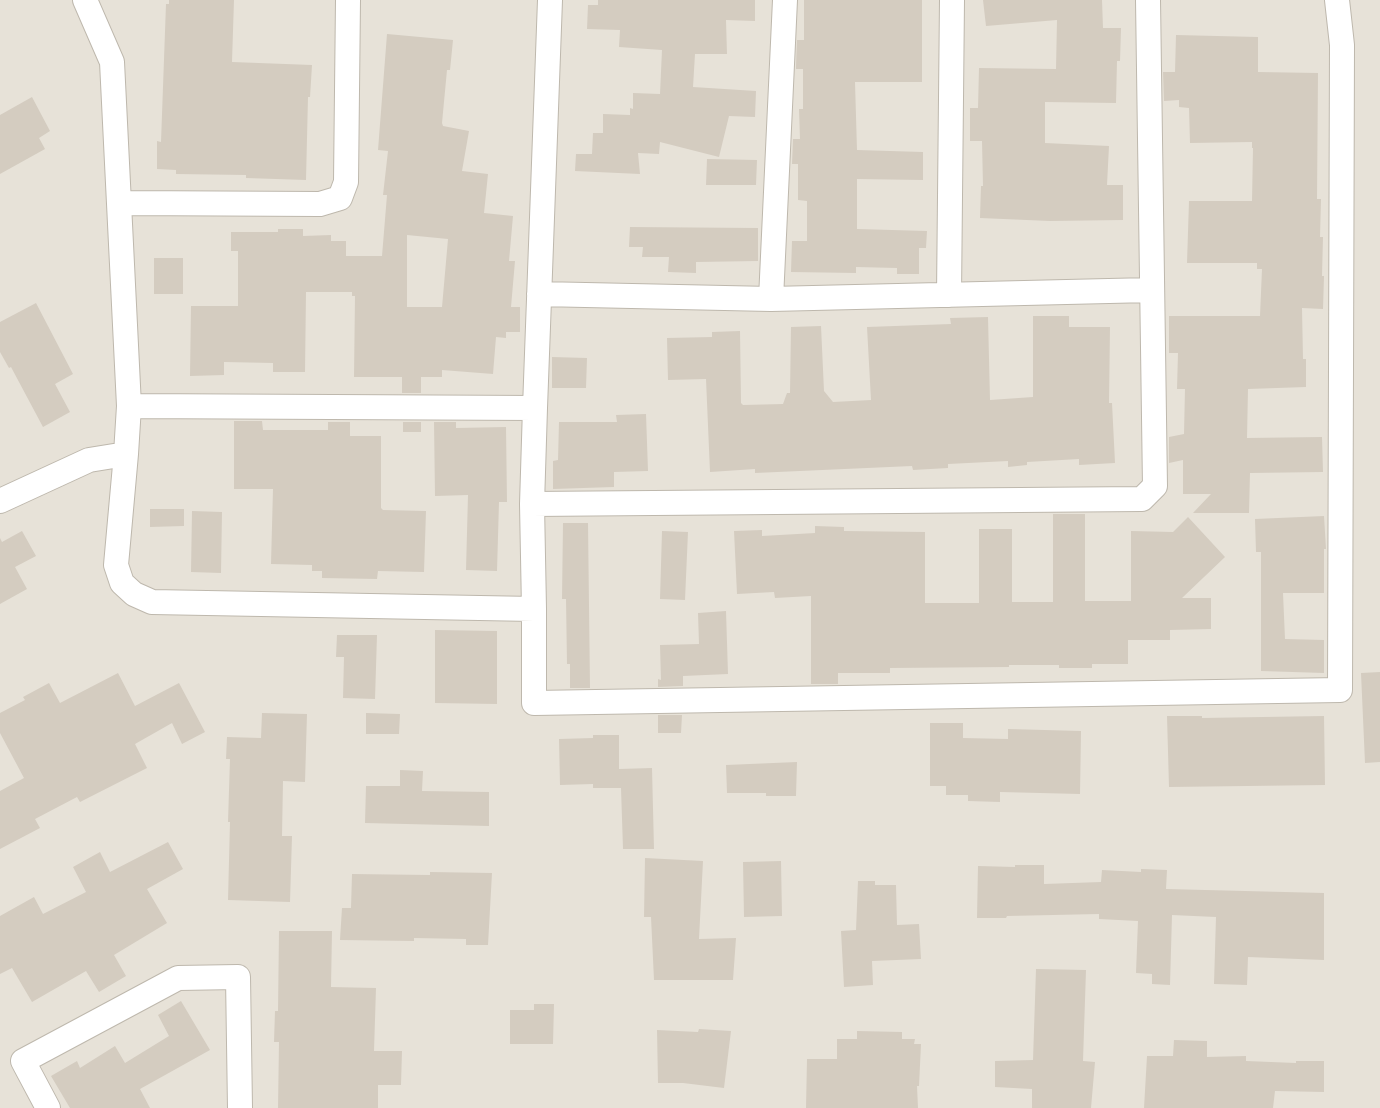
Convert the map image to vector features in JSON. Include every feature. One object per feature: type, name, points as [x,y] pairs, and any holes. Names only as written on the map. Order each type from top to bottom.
[{"type":"street","points":[[85,0],[112,62],[121,203],[129,406],[116,565],[123,584],[134,594],[152,602],[534,609]]},
{"type":"street","points":[[121,203],[320,204],[340,198],[346,182],[348,0]]},
{"type":"street","points":[[550,0],[532,504],[534,703],[1340,690],[1342,45],[1337,0]]},
{"type":"street","points":[[771,298],[785,0]]},
{"type":"street","points":[[950,295],[952,0]]},
{"type":"street","points":[[532,504],[1142,499],[1155,486],[1148,0]]},
{"type":"street","points":[[539,294],[771,298],[1151,290]]},
{"type":"street","points":[[129,406],[535,408]]},
{"type":"street","points":[[0,501],[89,460],[126,454]]},
{"type":"street","points":[[48,1108],[23,1061],[177,978],[238,976],[240,1108]]},
{"type":"shaded area","points":[[0,0],[1380,0],[1380,1108],[0,1108]]},
{"type":"building","points":[[169,0],[234,0],[232,62],[312,65],[310,97],[308,97],[306,180],[246,178],[246,175],[176,174],[176,170],[157,169],[157,141],[161,142],[166,4],[169,4]]},
{"type":"building","points":[[598,0],[755,0],[755,21],[726,20],[727,54],[695,54],[693,87],[756,91],[755,117],[729,116],[719,157],[660,142],[659,154],[638,153],[640,174],[575,171],[576,154],[592,154],[593,133],[603,133],[603,114],[630,115],[630,108],[633,109],[633,93],[660,94],[662,50],[619,47],[620,30],[587,29],[588,5],[598,5]]},
{"type":"building","points":[[804,0],[922,0],[922,82],[855,82],[857,150],[923,152],[923,180],[857,179],[857,229],[927,231],[926,248],[919,248],[919,274],[897,274],[897,268],[856,267],[856,273],[791,272],[792,241],[807,241],[807,201],[798,200],[798,164],[792,164],[793,139],[800,139],[799,109],[803,109],[803,69],[796,69],[796,66],[797,40],[804,40]]},
{"type":"building","points":[[983,0],[1102,0],[1103,28],[1121,28],[1116,103],[1045,102],[1045,143],[1109,146],[1107,185],[1123,185],[1123,220],[1050,221],[980,218],[981,186],[983,186],[982,141],[970,141],[970,108],[978,108],[979,68],[1056,69],[1057,20],[986,26]]},
{"type":"building","points":[[387,34],[453,40],[450,70],[447,70],[443,126],[469,131],[462,171],[488,174],[484,213],[513,216],[509,261],[515,261],[511,307],[520,307],[520,332],[506,332],[506,338],[496,337],[493,374],[442,370],[442,377],[421,377],[421,393],[402,393],[402,377],[354,377],[355,296],[352,296],[352,292],[306,292],[305,372],[273,372],[273,363],[224,362],[224,375],[190,376],[191,306],[238,306],[238,251],[231,251],[231,232],[278,232],[278,229],[303,229],[303,236],[331,235],[331,241],[346,241],[346,256],[382,256],[387,195],[383,195],[388,151],[378,150]],"holes":[[[407,235],[448,239],[442,307],[407,307]]]},
{"type":"building","points":[[1176,35],[1258,37],[1258,72],[1318,73],[1317,199],[1321,199],[1323,309],[1302,308],[1306,387],[1248,389],[1247,438],[1322,437],[1323,472],[1250,473],[1249,513],[1193,513],[1211,494],[1183,494],[1183,460],[1169,463],[1169,437],[1184,434],[1185,389],[1177,389],[1178,353],[1169,353],[1169,316],[1260,316],[1262,269],[1257,269],[1257,263],[1187,263],[1189,201],[1252,201],[1253,148],[1252,142],[1190,143],[1189,108],[1179,107],[1179,100],[1164,101],[1163,72],[1175,72]]},
{"type":"building","points":[[32,97],[50,131],[39,138],[45,149],[0,174],[0,115]]},
{"type":"building","points":[[707,159],[757,160],[756,185],[706,185]]},
{"type":"building","points":[[630,227],[758,228],[758,261],[696,262],[696,273],[668,272],[669,257],[642,257],[643,247],[629,247]]},
{"type":"building","points":[[154,258],[183,258],[183,294],[154,294]]},
{"type":"building","points":[[36,303],[73,374],[55,384],[70,412],[43,427],[11,367],[9,368],[0,352],[0,322]]},
{"type":"building","points":[[1033,316],[1069,316],[1069,327],[1110,327],[1109,403],[1112,403],[1115,463],[1079,465],[1079,459],[1027,462],[1027,465],[1008,467],[1008,461],[948,464],[948,468],[913,470],[912,466],[755,473],[755,469],[710,472],[706,379],[668,380],[667,338],[712,337],[712,332],[740,331],[741,403],[743,405],[783,404],[787,393],[790,393],[791,327],[821,326],[824,391],[833,402],[871,400],[867,327],[951,324],[950,318],[988,317],[990,400],[1033,397]]},
{"type":"building","points":[[552,357],[587,358],[586,388],[552,388]]},
{"type":"building","points":[[646,414],[648,471],[614,472],[614,487],[553,489],[553,461],[558,460],[559,422],[617,422],[616,415]]},
{"type":"building","points":[[234,421],[262,421],[263,430],[328,430],[328,422],[350,422],[350,436],[381,436],[381,508],[383,510],[426,511],[424,572],[378,571],[377,579],[322,578],[322,571],[312,571],[312,565],[271,564],[273,489],[234,489]]},
{"type":"building","points":[[403,422],[421,422],[421,432],[403,432]]},
{"type":"building","points":[[434,422],[456,422],[456,428],[506,427],[507,502],[499,502],[497,571],[466,570],[468,495],[435,496]]},
{"type":"building","points":[[150,509],[184,509],[184,526],[150,527]]},
{"type":"building","points":[[192,511],[222,512],[221,573],[191,572]]},
{"type":"building","points":[[1053,514],[1085,514],[1085,601],[1131,601],[1131,531],[1173,532],[1188,517],[1225,557],[1182,598],[1211,598],[1211,629],[1170,630],[1170,640],[1128,640],[1128,664],[1092,664],[1092,668],[1059,668],[1059,665],[1009,665],[1009,667],[890,668],[890,673],[838,673],[838,684],[811,684],[811,596],[775,598],[774,592],[737,594],[734,531],[762,530],[762,536],[815,533],[815,526],[844,527],[844,531],[925,532],[925,603],[979,603],[979,529],[1012,529],[1012,602],[1053,602]]},
{"type":"building","points":[[1324,516],[1326,549],[1324,549],[1324,593],[1283,593],[1285,639],[1324,640],[1324,673],[1261,671],[1261,552],[1256,552],[1255,519]]},
{"type":"building","points":[[563,523],[588,523],[590,688],[570,688],[570,664],[567,664],[566,599],[562,599]]},
{"type":"building","points":[[22,531],[36,556],[15,567],[27,589],[0,604],[0,538],[2,542]]},
{"type":"building","points":[[662,531],[688,532],[685,600],[660,599]]},
{"type":"building","points":[[726,611],[728,674],[683,676],[683,686],[658,687],[658,679],[661,680],[660,645],[699,644],[698,613]]},
{"type":"building","points":[[435,630],[497,631],[497,704],[435,703]]},
{"type":"building","points":[[337,635],[377,635],[375,699],[343,698],[344,657],[336,657]]},
{"type":"building","points":[[1380,672],[1380,762],[1365,763],[1361,673]]},
{"type":"building","points":[[118,673],[135,706],[179,683],[205,732],[182,744],[172,723],[135,744],[147,768],[80,802],[77,797],[35,819],[40,828],[0,849],[0,791],[24,778],[0,733],[0,713],[25,700],[23,697],[49,683],[60,703]]},
{"type":"building","points":[[262,713],[307,714],[305,782],[283,781],[282,836],[292,836],[290,902],[228,900],[230,759],[226,759],[227,737],[261,738]]},
{"type":"building","points":[[366,713],[400,714],[399,734],[366,734]]},
{"type":"building","points":[[658,715],[682,715],[681,733],[658,733]]},
{"type":"building","points":[[1167,716],[1202,716],[1202,718],[1324,716],[1325,785],[1169,787]]},
{"type":"building","points":[[930,723],[963,723],[963,738],[1008,739],[1008,729],[1081,731],[1080,794],[1000,792],[1000,802],[968,801],[968,795],[946,795],[946,786],[930,786]]},
{"type":"building","points":[[593,735],[619,735],[619,769],[652,768],[654,849],[623,849],[621,788],[593,788],[593,784],[560,785],[559,739],[593,738]]},
{"type":"building","points":[[797,762],[796,796],[727,793],[726,765]]},
{"type":"building","points":[[400,770],[423,771],[422,791],[489,792],[489,826],[365,823],[366,786],[400,786]]},
{"type":"building","points":[[168,842],[183,869],[147,889],[167,923],[114,955],[126,976],[99,992],[86,971],[32,1002],[12,968],[0,974],[0,916],[34,897],[43,914],[86,892],[73,867],[100,852],[110,872]]},
{"type":"building","points":[[645,858],[703,861],[699,939],[736,938],[733,980],[654,980],[651,917],[644,917]]},
{"type":"building","points":[[781,861],[782,916],[744,917],[743,862]]},
{"type":"building","points":[[1015,865],[1044,865],[1044,884],[1101,882],[1102,870],[1141,872],[1141,869],[1167,870],[1166,889],[1324,893],[1324,960],[1248,957],[1247,985],[1214,984],[1216,917],[1172,915],[1170,985],[1152,984],[1152,974],[1136,973],[1138,921],[1099,919],[1099,914],[977,918],[978,866],[1015,867]]},
{"type":"building","points":[[430,872],[492,873],[488,945],[466,945],[466,939],[340,940],[342,908],[351,908],[352,874],[430,875]]},
{"type":"building","points":[[858,881],[875,881],[875,885],[896,885],[897,925],[919,924],[921,959],[872,961],[873,985],[844,987],[841,931],[856,930]]},
{"type":"building","points":[[279,931],[332,931],[331,987],[376,988],[374,1051],[402,1051],[401,1085],[378,1085],[378,1108],[278,1108],[279,1042],[274,1042],[275,1011],[278,1011]]},
{"type":"building","points":[[1036,969],[1086,970],[1083,1061],[1095,1062],[1091,1108],[1032,1108],[1032,1089],[995,1087],[995,1061],[1033,1060]]},
{"type":"building","points":[[181,1001],[210,1050],[140,1089],[150,1108],[70,1108],[51,1076],[77,1061],[80,1068],[115,1046],[125,1063],[169,1036],[158,1015]]},
{"type":"building","points":[[534,1004],[554,1004],[553,1044],[510,1044],[510,1010],[534,1010]]},
{"type":"building","points":[[699,1029],[731,1031],[724,1088],[683,1083],[658,1083],[657,1030],[698,1032]]},
{"type":"building","points":[[857,1031],[902,1032],[902,1039],[915,1039],[914,1044],[921,1044],[919,1086],[917,1086],[918,1108],[806,1108],[807,1059],[837,1059],[837,1039],[857,1039]]},
{"type":"building","points":[[1174,1040],[1207,1041],[1207,1057],[1246,1056],[1246,1061],[1296,1063],[1296,1061],[1324,1061],[1324,1092],[1275,1091],[1273,1108],[1144,1108],[1147,1056],[1173,1056]]}]
